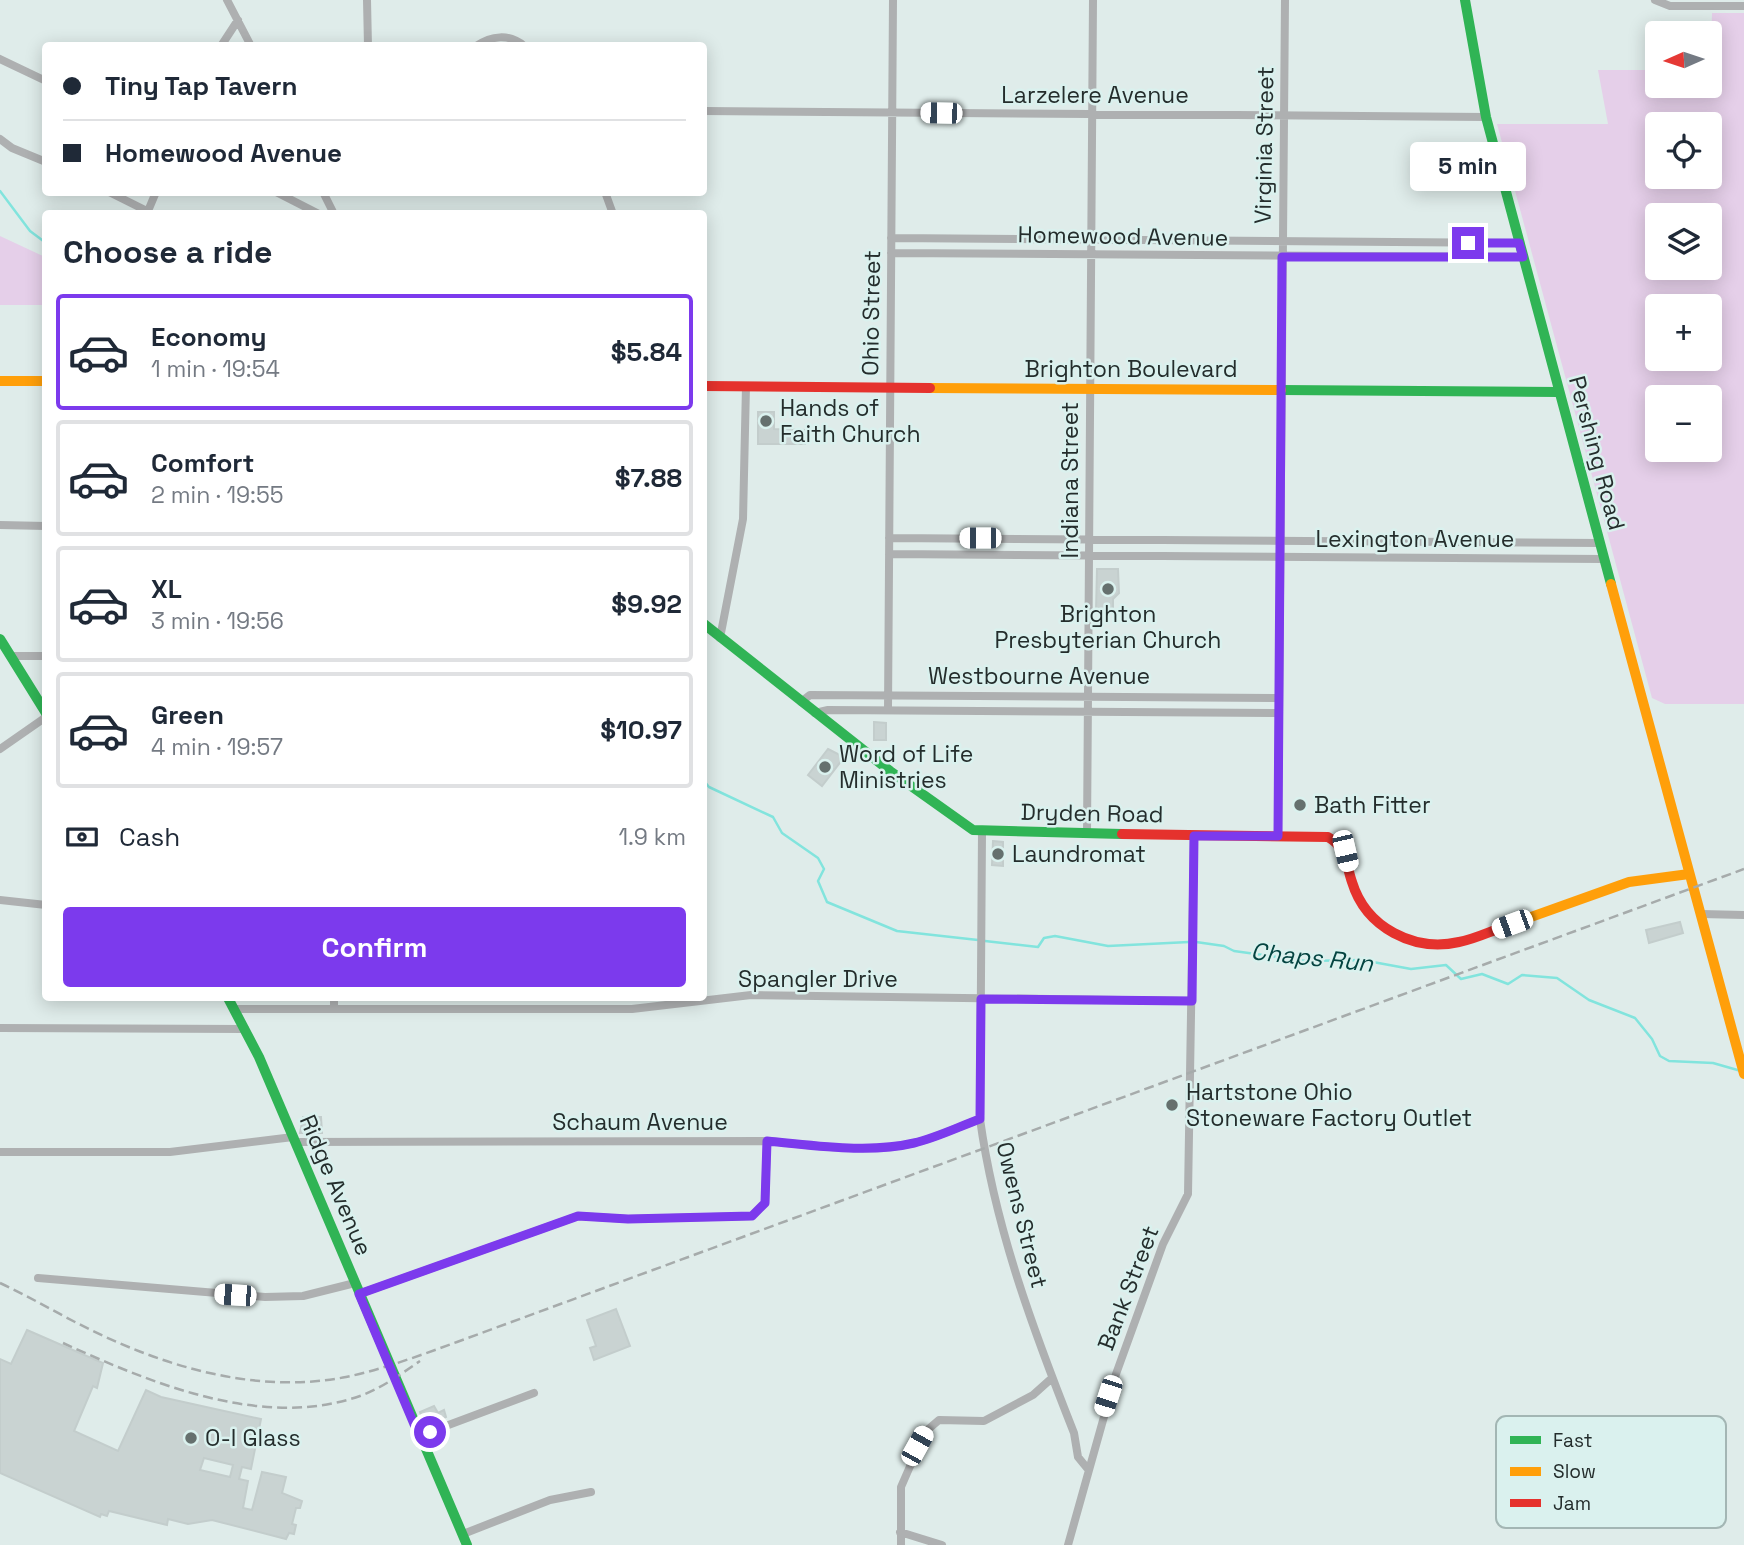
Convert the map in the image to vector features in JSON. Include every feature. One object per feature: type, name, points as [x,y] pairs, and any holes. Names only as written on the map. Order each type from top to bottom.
[{"type":"street","points":[[227,0],[249,42]]},
{"type":"street","points":[[367,0],[368,42]]},
{"type":"street","name":"Ohio Street","points":[[888,710],[893,0]]},
{"type":"street","name":"Indiana Street","points":[[1087,834],[1093,0]]},
{"type":"street","name":"Virginia Street","points":[[1278,836],[1285,0]]},
{"type":"street","name":"Pershing Road","points":[[1465,0],[1486,117],[1743,1070]]},
{"type":"street","points":[[1656,0],[1670,6],[1744,6]]},
{"type":"street","points":[[224,42],[238,20]]},
{"type":"street","points":[[485,42],[496,37],[509,38],[516,42]]},
{"type":"street","points":[[0,59],[42,79]]},
{"type":"street","name":"Larzelere Avenue","points":[[707,111],[1486,117]]},
{"type":"street","points":[[0,139],[12,148],[42,160]]},
{"type":"street","points":[[117,196],[146,210]]},
{"type":"street","points":[[284,196],[310,210]]},
{"type":"street","name":"Homewood Avenue","points":[[891,238],[1519,243]]},
{"type":"street","name":"Homewood Avenue","points":[[891,253],[1523,257]]},
{"type":"street","points":[[0,381],[42,381]]},
{"type":"street","name":"Brighton Boulevard","points":[[707,386],[1559,392]]},
{"type":"street","points":[[720,638],[743,519],[746,386]]},
{"type":"street","points":[[0,525],[42,526]]},
{"type":"street","name":"Lexington Avenue","points":[[889,538],[1600,543]]},
{"type":"street","name":"Lexington Avenue","points":[[889,554],[1604,559]]},
{"type":"street","name":"Dryden Road","points":[[707,627],[960,823],[982,832],[1317,836],[1335,841],[1345,851],[1352,884],[1369,916],[1399,937],[1431,945],[1460,942],[1629,882],[1689,874]]},
{"type":"street","points":[[0,639],[42,708]]},
{"type":"street","points":[[10,656],[42,656]]},
{"type":"street","name":"Westbourne Avenue","points":[[802,702],[810,695],[888,694],[1279,698]]},
{"type":"street","name":"Westbourne Avenue","points":[[815,713],[828,710],[1279,713]]},
{"type":"street","points":[[0,749],[42,718]]},
{"type":"street","name":"Owens Street","points":[[982,832],[980,1119],[989,1176],[1012,1262],[1074,1433],[1078,1457],[1087,1468]]},
{"type":"street","name":"Bank Street","points":[[1068,1545],[1087,1468],[1116,1374],[1163,1244],[1188,1194],[1194,836]]},
{"type":"street","points":[[0,900],[42,905]]},
{"type":"street","points":[[1701,914],[1744,915]]},
{"type":"street","name":"Spangler Drive","points":[[707,1000],[751,995],[1192,1001]]},
{"type":"street","name":"Ridge Avenue","points":[[230,1001],[245,1029],[294,1140],[465,1540]]},
{"type":"street","points":[[334,1001],[334,1008]]},
{"type":"street","name":"Spangler Drive","points":[[234,1009],[632,1009],[700,1001]]},
{"type":"street","points":[[0,1028],[245,1029]]},
{"type":"street","name":"Schaum Avenue","points":[[0,1152],[170,1152],[294,1140],[767,1141],[826,1146],[896,1146],[915,1143],[980,1119]]},
{"type":"street","points":[[38,1278],[265,1297],[303,1296],[357,1289],[578,1216],[628,1219],[752,1216],[765,1203],[767,1141]]},
{"type":"street","points":[[901,1545],[899,1501],[905,1474],[925,1432],[939,1420],[984,1421],[1023,1401],[1052,1378]]},
{"type":"street","points":[[419,1436],[534,1393]]},
{"type":"street","points":[[465,1540],[550,1500],[591,1492]]},
{"type":"street","points":[[900,1531],[942,1545]]},
{"type":"shaded area","points":[[1712,13],[1744,13],[1744,704],[1665,704],[1652,698],[1497,124],[1608,124],[1598,70],[1645,70],[1645,98],[1722,98],[1722,21],[1712,21]]},
{"type":"shaded area","points":[[0,236],[42,256],[42,305],[0,305]]},
{"type":"building","name":"Hands of Faith Church","points":[[758,412],[774,412],[774,429],[805,430],[805,444],[758,444]]},
{"type":"building","name":"Brighton Presbyterian Church","points":[[1097,569],[1118,569],[1119,593],[1113,599],[1113,611],[1108,611],[1108,614],[1096,611]]},
{"type":"building","points":[[874,722],[886,723],[886,740],[874,740]]},
{"type":"building","name":"Word of Life Ministries","points":[[828,749],[842,756],[842,760],[822,786],[808,775]]},
{"type":"building","name":"Laundromat","points":[[993,841],[1003,842],[1003,866],[992,865]]},
{"type":"building","points":[[1680,922],[1683,933],[1649,943],[1646,930]]},
{"type":"building","points":[[303,1117],[321,1117],[322,1133],[300,1133]]},
{"type":"building","points":[[616,1309],[630,1346],[594,1360],[590,1348],[596,1346],[587,1320]]},
{"type":"building","name":"O-I Glass","points":[[27,1330],[103,1363],[97,1388],[93,1386],[74,1431],[118,1451],[146,1390],[161,1397],[261,1419],[251,1469],[242,1467],[239,1479],[248,1481],[243,1508],[252,1510],[262,1472],[286,1477],[282,1493],[302,1501],[300,1508],[296,1508],[292,1524],[296,1525],[294,1534],[289,1533],[286,1539],[212,1520],[188,1524],[168,1519],[167,1525],[109,1511],[107,1516],[101,1514],[100,1517],[0,1473],[0,1359],[11,1364]],"holes":[[[204,1458],[233,1465],[230,1477],[200,1470]]]},
{"type":"building","points":[[434,1406],[438,1413],[444,1410],[446,1417],[425,1426],[420,1412]]},
{"type":"waterway","name":"Chaps Run","points":[[0,191],[30,231],[42,240]]},
{"type":"waterway","name":"Chaps Run","points":[[707,785],[773,817],[782,833],[818,858],[824,869],[818,881],[827,902],[897,931],[978,940]]},
{"type":"waterway","name":"Chaps Run","points":[[985,941],[1038,947],[1044,938],[1055,936],[1108,946],[1189,942]]},
{"type":"waterway","name":"Chaps Run","points":[[1196,942],[1224,946],[1234,951],[1306,961],[1362,960],[1411,969],[1446,965],[1461,979],[1482,974],[1508,984],[1522,975],[1557,978],[1589,1000],[1635,1018],[1652,1039],[1660,1056],[1669,1061],[1713,1063],[1741,1071]]},
{"type":"railway","points":[[0,1283],[139,1351],[207,1372],[276,1382],[311,1382],[360,1374],[457,1342],[1744,869]]},
{"type":"railway","points":[[63,1343],[170,1386],[246,1405],[285,1408],[323,1405],[360,1396],[384,1385],[420,1361]]},
{"type":"traffic: fast","points":[[1465,0],[1486,117],[1611,584]]},
{"type":"traffic: fast","points":[[1281,390],[1559,392]]},
{"type":"traffic: fast","points":[[707,626],[890,771],[973,830],[1122,834]]},
{"type":"traffic: fast","points":[[0,639],[42,707]]},
{"type":"traffic: fast","points":[[230,1001],[259,1057],[467,1545]]},
{"type":"traffic: slow","points":[[0,381],[42,381]]},
{"type":"traffic: slow","points":[[930,388],[1281,390]]},
{"type":"traffic: slow","points":[[1611,584],[1744,1074]]},
{"type":"traffic: slow","points":[[1506,926],[1629,882],[1689,874]]},
{"type":"traffic: jam","points":[[707,386],[930,388]]},
{"type":"traffic: jam","points":[[1122,834],[1328,837],[1343,851],[1352,882],[1368,912],[1394,933],[1409,940],[1442,944],[1465,941],[1506,926]]},
{"type":"place","name":"Hands of Faith Church","points":[[766,421]]},
{"type":"place","name":"Brighton Presbyterian Church","points":[[1108,589]]},
{"type":"place","name":"Word of Life Ministries","points":[[825,767]]},
{"type":"place","name":"Bath Fitter","points":[[1300,805]]},
{"type":"place","name":"Laundromat","points":[[998,854]]},
{"type":"place","name":"Hartstone Ohio Stoneware Factory Outlet","points":[[1172,1105]]},
{"type":"place","name":"O-I Glass","points":[[191,1438]]},
{"type":"route","points":[[430,1432],[419,1436],[359,1294],[578,1216],[628,1219],[752,1216],[762,1209],[765,1203],[767,1141],[826,1146],[896,1146],[915,1143],[980,1119],[981,999],[1192,1001],[1194,836],[1278,836],[1282,257],[1523,257],[1519,243],[1468,243]]}]
